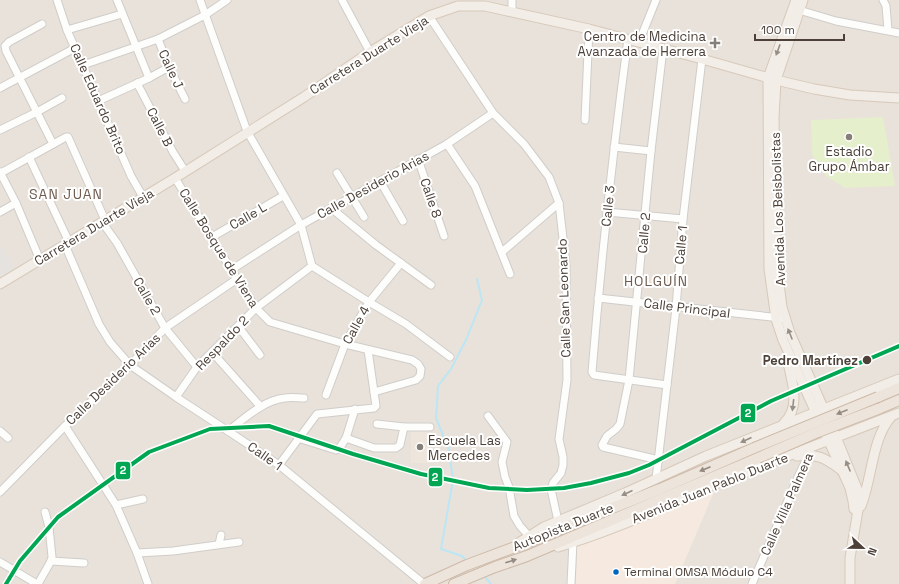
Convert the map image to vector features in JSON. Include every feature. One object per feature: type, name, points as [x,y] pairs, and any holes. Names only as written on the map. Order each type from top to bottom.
[{"type":"highway","name":"Autopista Duarte","points":[[507,550],[660,489],[899,388]]},
{"type":"highway","name":"Autopista Duarte","points":[[474,578],[495,567],[527,556],[818,432],[899,400]]},
{"type":"highway","points":[[424,584],[467,565],[507,550]]},
{"type":"highway","points":[[454,584],[474,578]]},
{"type":"main road","name":"Avenida Los Beisbolistas","points":[[796,0],[772,79],[780,318],[783,340],[858,491],[859,504],[856,516]]},
{"type":"main road","name":"Avenida Los Beisbolistas","points":[[772,79],[803,0]]},
{"type":"main road","name":"Carretera Duarte Vieja","points":[[0,284],[175,178],[247,131],[304,97],[370,52],[429,16],[458,6],[485,6],[589,29],[814,89],[850,95],[899,98]]},
{"type":"main road","name":"Avenida Los Beisbolistas","points":[[780,318],[790,333],[819,410]]},
{"type":"main road","points":[[782,426],[794,409],[793,388],[783,340]]},
{"type":"main road","points":[[782,426],[899,378]]},
{"type":"main road","points":[[841,470],[811,450],[832,439],[896,414]]},
{"type":"main road","points":[[850,584],[850,558],[856,516],[864,499],[880,435],[885,423],[896,414]]},
{"type":"main road","name":"Autopista Duarte","points":[[507,550],[544,527],[625,493],[706,456],[782,426]]},
{"type":"main road","name":"Avenida Los Beisbolistas","points":[[832,439],[841,470],[852,495],[856,516]]},
{"type":"main road","name":"Avenida Juan Pablo Duarte","points":[[527,556],[595,536],[780,458],[811,450]]},
{"type":"street","name":"Calle Eduardo Brito","points":[[57,0],[75,48],[98,101],[131,176],[143,197]]},
{"type":"street","points":[[117,0],[149,78]]},
{"type":"street","points":[[200,0],[247,131],[301,225],[312,266],[406,324],[450,357]]},
{"type":"street","points":[[83,65],[158,40],[205,15],[227,0]]},
{"type":"street","points":[[342,0],[370,52]]},
{"type":"street","points":[[512,0],[512,12]]},
{"type":"street","points":[[639,42],[656,0]]},
{"type":"street","points":[[883,0],[887,13],[888,30]]},
{"type":"street","points":[[799,10],[836,21],[899,32]]},
{"type":"street","points":[[68,30],[122,14]]},
{"type":"street","name":"Calle San Leonardo","points":[[429,16],[494,112],[524,144],[549,177],[559,203],[566,265],[567,380],[559,439],[564,457],[563,465],[561,473],[554,483],[552,490],[558,521]]},
{"type":"street","points":[[40,260],[16,203],[0,172],[53,144],[5,46],[9,42],[42,24]]},
{"type":"street","points":[[586,120],[589,29]]},
{"type":"street","name":"Calle 3","points":[[628,39],[607,212],[592,374],[630,380]]},
{"type":"street","name":"Calle J","points":[[158,40],[169,67],[185,98]]},
{"type":"street","points":[[0,88],[75,48]]},
{"type":"street","name":"Calle 2","points":[[659,460],[602,446],[607,436],[620,424],[630,380],[651,151],[663,49]]},
{"type":"street","name":"Calle 1","points":[[656,479],[676,308],[683,218],[702,59]]},
{"type":"street","points":[[98,101],[149,78],[169,67]]},
{"type":"street","name":"Calle B","points":[[137,83],[173,152],[185,171]]},
{"type":"street","points":[[0,130],[62,98]]},
{"type":"street","name":"Calle Desiderio Arias","points":[[231,270],[301,225],[447,144],[494,112]]},
{"type":"street","name":"Calle 2","points":[[53,144],[68,137],[103,221],[165,328],[197,367]]},
{"type":"street","points":[[447,144],[475,186],[510,274]]},
{"type":"street","points":[[614,147],[651,151]]},
{"type":"street","name":"Calle 1","points":[[29,157],[67,243],[99,324],[110,342],[130,365],[279,465],[424,584]]},
{"type":"street","name":"Calle 8","points":[[418,159],[444,236]]},
{"type":"street","points":[[337,173],[364,217]]},
{"type":"street","name":"Calle Bosque de Viena","points":[[175,178],[256,308],[270,322],[345,344],[412,360],[418,364],[421,369],[420,376],[416,380],[374,392]]},
{"type":"street","points":[[380,181],[403,221]]},
{"type":"street","name":"Calle L","points":[[212,237],[284,196]]},
{"type":"street","points":[[0,212],[16,203]]},
{"type":"street","points":[[502,252],[559,203]]},
{"type":"street","points":[[331,208],[376,245],[431,285]]},
{"type":"street","points":[[607,212],[683,218]]},
{"type":"street","name":"Calle 4","points":[[326,395],[345,344],[369,302],[401,263]]},
{"type":"street","name":"Respaldo 2","points":[[176,397],[197,367],[256,308],[312,266]]},
{"type":"street","name":"Calle Desiderio Arias","points":[[0,491],[65,426],[130,365],[165,328],[237,279]]},
{"type":"street","name":"Calle Principal","points":[[598,298],[676,308],[780,318]]},
{"type":"street","points":[[238,326],[260,355]]},
{"type":"street","points":[[279,465],[317,414],[375,407],[368,350]]},
{"type":"street","points":[[212,352],[261,407]]},
{"type":"street","points":[[630,380],[667,385]]},
{"type":"street","points":[[228,430],[261,407],[285,398],[304,398]]},
{"type":"street","points":[[298,438],[336,450],[339,449],[346,438],[355,409]]},
{"type":"street","points":[[488,416],[507,442],[502,462],[509,487],[514,516],[529,536]]},
{"type":"street","points":[[377,424],[404,427],[430,427]]},
{"type":"street","points":[[65,426],[116,505],[137,553],[148,584]]},
{"type":"street","points":[[346,438],[374,448],[396,448],[400,445],[404,427]]},
{"type":"street","points":[[0,431],[8,438]]},
{"type":"street","name":"Calle Villa Palmera","points":[[752,584],[811,450]]},
{"type":"street","points":[[116,505],[143,499]]},
{"type":"street","points":[[0,562],[38,584],[51,561],[51,541],[45,512]]},
{"type":"street","points":[[219,544],[221,535]]},
{"type":"street","points":[[137,553],[173,551],[239,542]]},
{"type":"street","points":[[571,584],[573,542]]},
{"type":"street","points":[[51,561],[84,563]]},
{"type":"shaded area","points":[[0,0],[899,0],[899,584],[0,584]]},
{"type":"shaded area","points":[[0,244],[16,271],[0,280]]},
{"type":"shaded area","name":"Escuela Las Mercedes","points":[[411,430],[430,430],[429,463],[411,463]]},
{"type":"shaded area","points":[[714,492],[675,584],[576,584],[577,545]]},
{"type":"green space","name":"Estadio Grupo Ámbar","points":[[883,117],[895,186],[845,188],[826,176],[812,155],[811,120]]},
{"type":"waterway","points":[[467,561],[462,556],[441,549],[453,480],[449,450],[436,418],[438,386],[451,369],[466,340],[482,300],[477,279]]},
{"type":"waterway","points":[[484,576],[491,584]]},
{"type":"metro line","name":"2","points":[[6,584],[20,561],[58,517],[149,452],[210,429],[269,426],[353,454],[421,474],[489,488],[527,490],[564,488],[629,473],[649,465],[771,401],[899,346]]},
{"type":"place","name":"Centro de Medicina Avanzada de Herrera","points":[[715,43]]},
{"type":"place","name":"Estadio Grupo Ámbar","points":[[849,137]]},
{"type":"place","name":"Pedro Martínez","points":[[867,360]]},
{"type":"place","name":"Escuela Las Mercedes","points":[[420,447]]},
{"type":"place","name":"Terminal OMSA Módulo C4","points":[[616,572]]},
{"type":"district","name":"SAN JUAN","points":[[66,194]]},
{"type":"district","name":"HOLGUÍN","points":[[656,281]]}]
